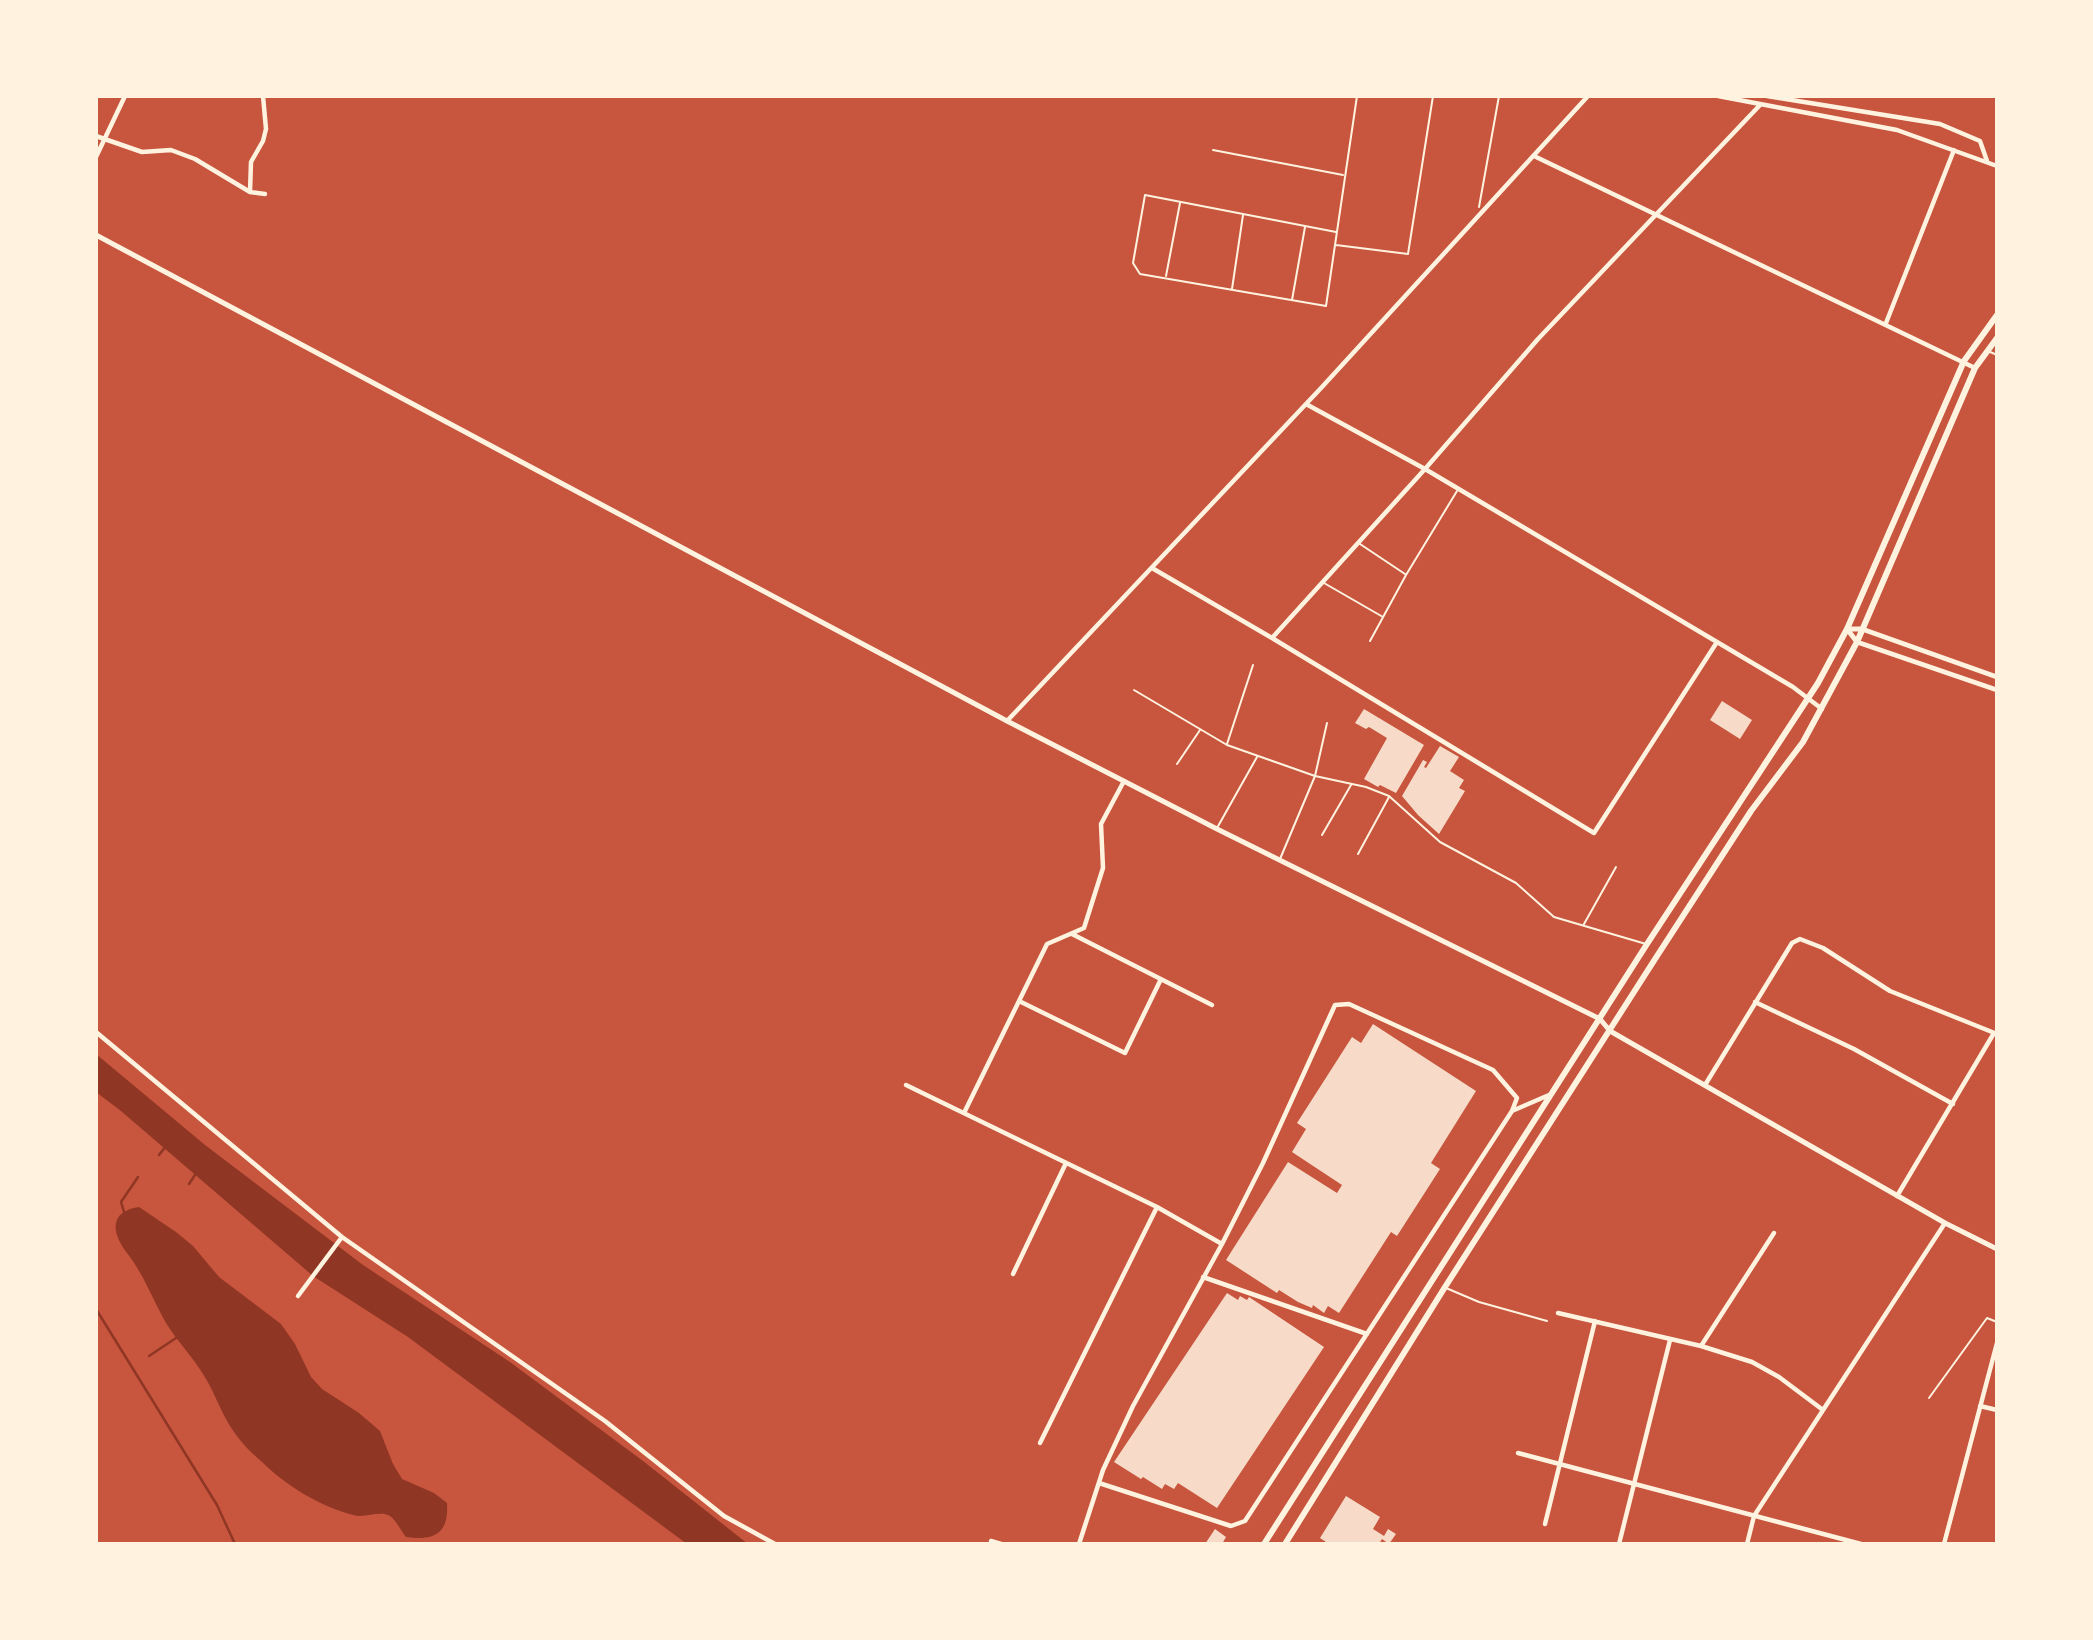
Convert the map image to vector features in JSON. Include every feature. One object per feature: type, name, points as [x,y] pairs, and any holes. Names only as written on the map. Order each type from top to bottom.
[{"type":"main road","points":[[1264,1544],[1808,697],[1847,629],[1964,361],[1997,315]]},
{"type":"main road","points":[[1285,1544],[1445,1287],[1751,811],[1803,742],[1857,642],[1975,368],[1997,338]]},
{"type":"street","points":[[96,157],[125,96]]},
{"type":"street","points":[[250,192],[251,162],[266,130],[263,96]]},
{"type":"street","points":[[1007,721],[1306,404],[1588,96]]},
{"type":"street","points":[[1718,96],[1897,130],[1997,166]]},
{"type":"street","points":[[1767,96],[1940,124],[1980,141],[1987,162]]},
{"type":"street","points":[[1272,638],[1538,339],[1760,105]]},
{"type":"street","points":[[96,136],[142,152],[171,150],[195,159],[250,192],[265,194]]},
{"type":"street","points":[[1886,323],[1954,150]]},
{"type":"street","points":[[1534,156],[1975,368]]},
{"type":"street","points":[[96,235],[1007,721],[1600,1019],[1610,1031],[1897,1196],[1997,1249]]},
{"type":"street","points":[[1306,404],[1425,469],[1808,697],[1822,709]]},
{"type":"street","points":[[1152,568],[1594,833],[1717,642]]},
{"type":"street","points":[[1847,629],[1861,629],[1997,677]]},
{"type":"street","points":[[1847,629],[1857,642],[1997,690]]},
{"type":"street","points":[[1917,663],[1919,651]]},
{"type":"street","points":[[964,1113],[1047,944],[1084,928],[1103,868],[1101,824],[1124,780]]},
{"type":"street","points":[[1071,934],[1212,1005]]},
{"type":"street","points":[[1705,1085],[1791,943],[1800,939],[1823,948],[1890,991],[1995,1034],[1897,1196]]},
{"type":"street","points":[[1019,1001],[1125,1053],[1161,979]]},
{"type":"street","points":[[1755,1002],[1854,1049],[1953,1104]]},
{"type":"street","points":[[1079,1544],[1102,1470],[1133,1406],[1263,1163],[1335,1005],[1349,1004],[1500,1075],[1517,1098],[1512,1111],[1245,1521],[1231,1526],[1099,1483]]},
{"type":"street","points":[[96,1032],[342,1237],[605,1421],[724,1516],[775,1544]]},
{"type":"street","points":[[906,1085],[1157,1207],[1222,1244]]},
{"type":"street","points":[[1512,1111],[1553,1093]]},
{"type":"street","points":[[1013,1274],[1066,1163]]},
{"type":"street","points":[[1040,1443],[1157,1207]]},
{"type":"street","points":[[1747,1544],[1755,1516],[1945,1223]]},
{"type":"street","points":[[1701,1346],[1774,1233]]},
{"type":"street","points":[[298,1296],[342,1237]]},
{"type":"street","points":[[1203,1277],[1367,1334]]},
{"type":"street","points":[[1558,1312],[1701,1346],[1752,1362],[1779,1377],[1823,1410]]},
{"type":"street","points":[[1545,1524],[1595,1321]]},
{"type":"street","points":[[1619,1544],[1670,1340]]},
{"type":"street","points":[[1944,1544],[1997,1343]]},
{"type":"street","points":[[1980,1406],[1997,1410]]},
{"type":"street","points":[[1518,1453],[1861,1544]]},
{"type":"street","points":[[991,1541],[1001,1544]]},
{"type":"lane","points":[[1336,232],[1145,195],[1133,263],[1140,274],[1326,306],[1357,96]]},
{"type":"lane","points":[[1335,244],[1408,254],[1433,96]]},
{"type":"lane","points":[[1479,207],[1499,96]]},
{"type":"lane","points":[[1213,150],[1344,175]]},
{"type":"lane","points":[[1166,278],[1180,202]]},
{"type":"lane","points":[[1232,290],[1243,214]]},
{"type":"lane","points":[[1292,300],[1305,226]]},
{"type":"lane","points":[[1987,351],[1997,355]]},
{"type":"lane","points":[[1370,641],[1458,489]]},
{"type":"lane","points":[[1358,543],[1406,575]]},
{"type":"lane","points":[[1323,583],[1383,617]]},
{"type":"lane","points":[[1227,745],[1254,665]]},
{"type":"lane","points":[[1134,690],[1227,745],[1315,775],[1389,796],[1440,842],[1516,883],[1554,917],[1647,944]]},
{"type":"lane","points":[[1279,860],[1315,775],[1327,723]]},
{"type":"lane","points":[[1177,764],[1201,730]]},
{"type":"lane","points":[[1217,828],[1258,756]]},
{"type":"lane","points":[[1322,835],[1352,784]]},
{"type":"lane","points":[[1358,854],[1389,796]]},
{"type":"lane","points":[[1583,926],[1616,867]]},
{"type":"lane","points":[[1445,1287],[1479,1302],[1547,1321]]},
{"type":"lane","points":[[1929,1398],[1987,1318],[1997,1322]]},
{"type":"shaded area","points":[[96,1054],[205,1145],[363,1265],[510,1362],[643,1461],[748,1544],[687,1544],[408,1337],[313,1276],[96,1092]]},
{"type":"shaded area","points":[[139,1207],[193,1246],[219,1277],[281,1324],[295,1344],[311,1377],[322,1389],[359,1413],[380,1431],[402,1479],[434,1493],[447,1503],[445,1522],[438,1533],[424,1538],[406,1537],[386,1514],[358,1516],[329,1507],[281,1479],[244,1445],[226,1420],[203,1374],[166,1323],[143,1278],[118,1238],[118,1218],[122,1213]]},
{"type":"building","points":[[1722,701],[1752,720],[1740,739],[1710,720]]},
{"type":"building","points":[[1364,709],[1424,745],[1396,793],[1364,779],[1387,738],[1369,727],[1366,729],[1355,723]]},
{"type":"building","points":[[1440,746],[1459,757],[1450,771],[1464,780],[1459,788],[1465,791],[1439,834],[1402,796],[1423,760],[1427,762],[1424,767],[1426,768]]},
{"type":"building","points":[[1373,1024],[1476,1091],[1431,1163],[1440,1169],[1397,1236],[1391,1232],[1339,1313],[1328,1306],[1324,1313],[1313,1305],[1312,1308],[1298,1302],[1279,1290],[1277,1293],[1226,1260],[1288,1162],[1337,1193],[1342,1185],[1292,1152],[1306,1129],[1297,1123],[1352,1037],[1361,1043]]},
{"type":"building","points":[[1227,1293],[1238,1300],[1240,1296],[1247,1300],[1249,1297],[1324,1347],[1217,1508],[1178,1483],[1174,1489],[1165,1484],[1162,1489],[1114,1462]]},
{"type":"building","points":[[1346,1496],[1380,1517],[1373,1529],[1384,1536],[1388,1529],[1396,1534],[1389,1544],[1382,1539],[1379,1544],[1329,1544],[1320,1538]]},
{"type":"building","points":[[1215,1529],[1226,1537],[1222,1544],[1205,1544]]},
{"type":"waterway","points":[[159,1155],[166,1146]]},
{"type":"waterway","points":[[189,1184],[197,1172]]},
{"type":"waterway","points":[[125,1215],[121,1202],[138,1177]]},
{"type":"waterway","points":[[96,1309],[217,1505],[235,1544]]},
{"type":"waterway","points":[[149,1356],[179,1336]]}]
